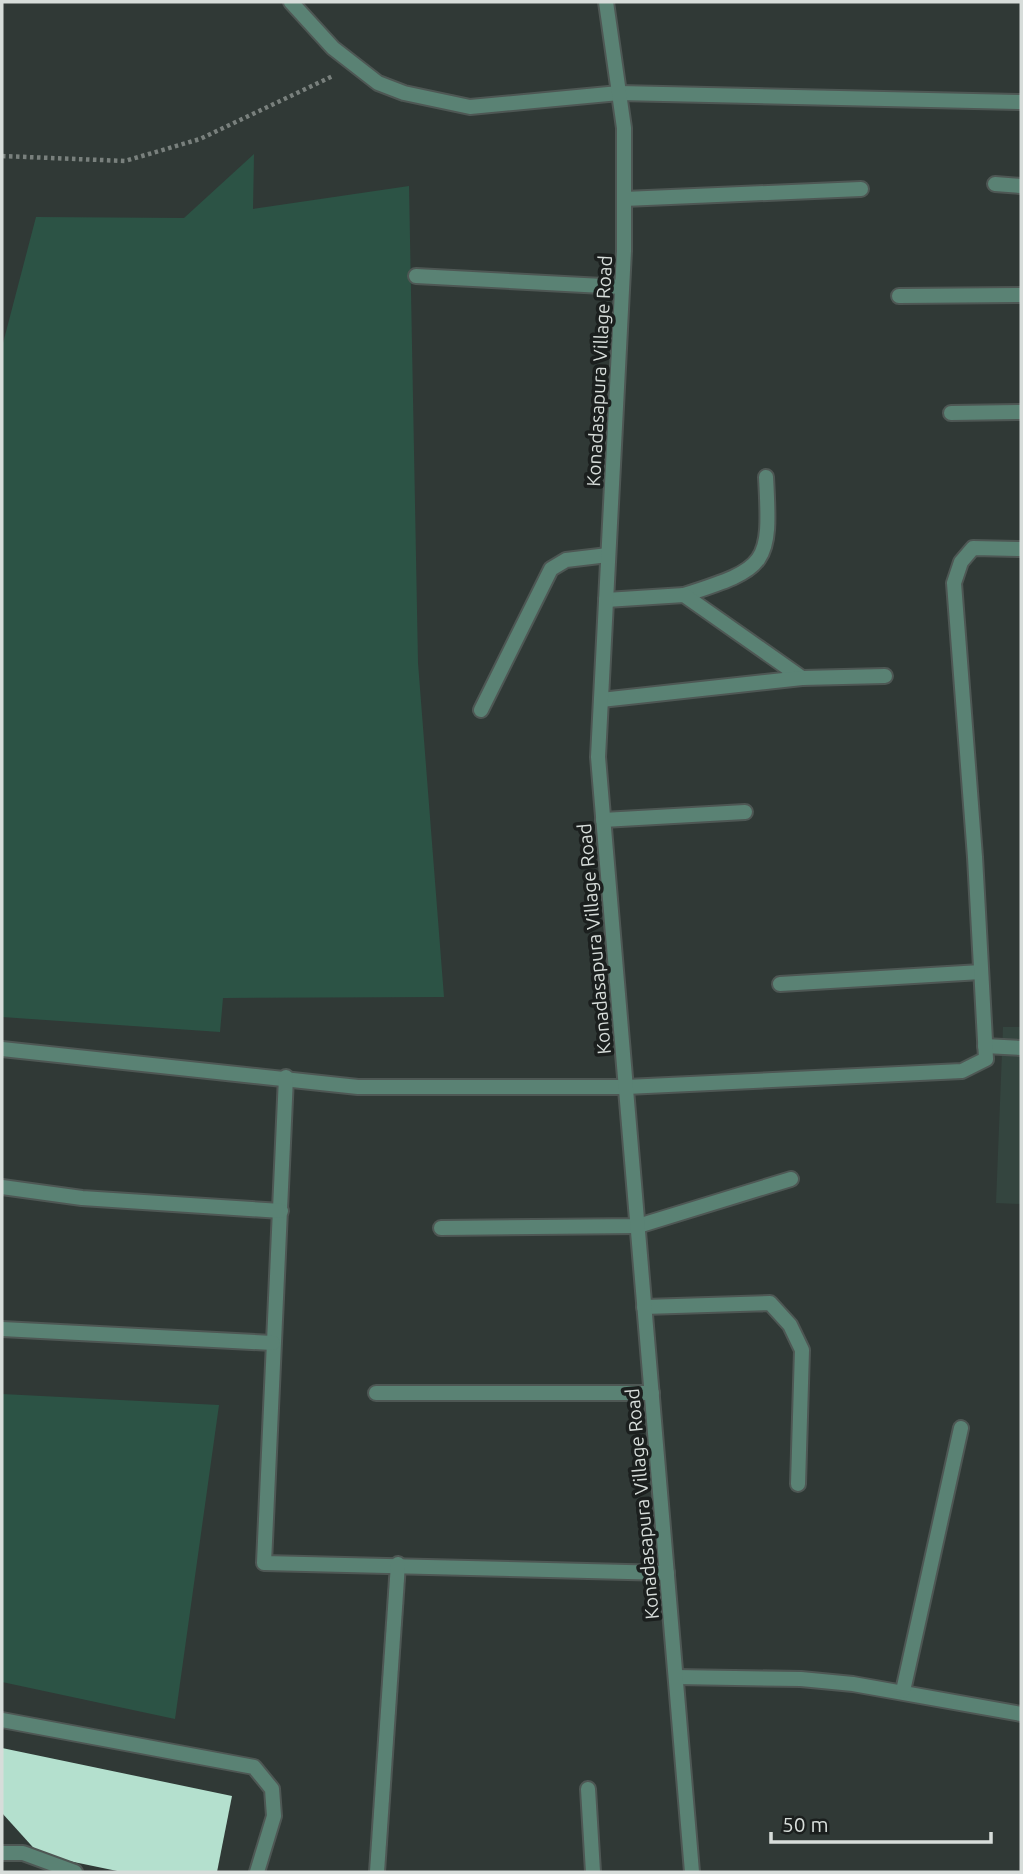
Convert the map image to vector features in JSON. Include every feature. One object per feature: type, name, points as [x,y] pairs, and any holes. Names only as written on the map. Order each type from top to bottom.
[{"type":"street","points":[[291,2],[354,66],[378,83],[404,93],[470,107],[619,93],[1021,102]]},
{"type":"street","name":"Konadasapura Village Road","points":[[606,2],[624,128],[624,199],[598,757],[692,1872]]},
{"type":"street","points":[[995,184],[1021,186]]},
{"type":"street","points":[[624,199],[861,190]]},
{"type":"street","points":[[416,276],[622,286]]},
{"type":"street","points":[[899,296],[1021,295]]},
{"type":"street","points":[[951,413],[1021,412]]},
{"type":"street","points":[[606,600],[684,595],[733,579],[762,558],[769,531],[766,477]]},
{"type":"street","points":[[2,1049],[286,1077],[358,1087],[626,1087],[962,1071],[986,1059],[954,583],[961,562],[972,548],[1021,549]]},
{"type":"street","points":[[481,710],[551,569],[566,560],[608,555]]},
{"type":"street","points":[[684,595],[802,678]]},
{"type":"street","points":[[601,700],[802,678],[885,677]]},
{"type":"street","points":[[603,820],[745,812]]},
{"type":"street","points":[[780,984],[981,972]]},
{"type":"street","points":[[985,1046],[1021,1048]]},
{"type":"street","points":[[286,1077],[264,1563],[398,1564],[667,1573]]},
{"type":"street","points":[[441,1228],[638,1226],[791,1180]]},
{"type":"street","points":[[2,1187],[82,1198],[281,1211]]},
{"type":"street","points":[[645,1307],[770,1303],[790,1325],[802,1350],[798,1484]]},
{"type":"street","points":[[2,1329],[273,1343]]},
{"type":"street","points":[[376,1393],[652,1393]]},
{"type":"street","points":[[903,1691],[961,1429]]},
{"type":"street","points":[[377,1872],[398,1564]]},
{"type":"street","points":[[676,1676],[801,1679],[903,1691],[1021,1714]]},
{"type":"street","points":[[2,1720],[254,1767],[272,1789],[274,1816],[257,1872]]},
{"type":"street","points":[[588,1789],[593,1872]]},
{"type":"street","points":[[2,1853],[23,1853],[75,1872]]},
{"type":"path","points":[[2,156],[125,161],[200,139],[354,66]]},
{"type":"shaded area","points":[[1003,1027],[1021,1027],[1021,1204],[996,1203]]},
{"type":"green space","points":[[254,154],[253,209],[409,186],[418,663],[444,997],[223,998],[220,1032],[2,1017],[2,347],[36,217],[184,218]]},
{"type":"green space","points":[[2,1394],[219,1405],[175,1719],[2,1682]]},
{"type":"building","points":[[2,1748],[232,1796],[217,1872],[122,1872],[40,1855],[2,1813]]}]
